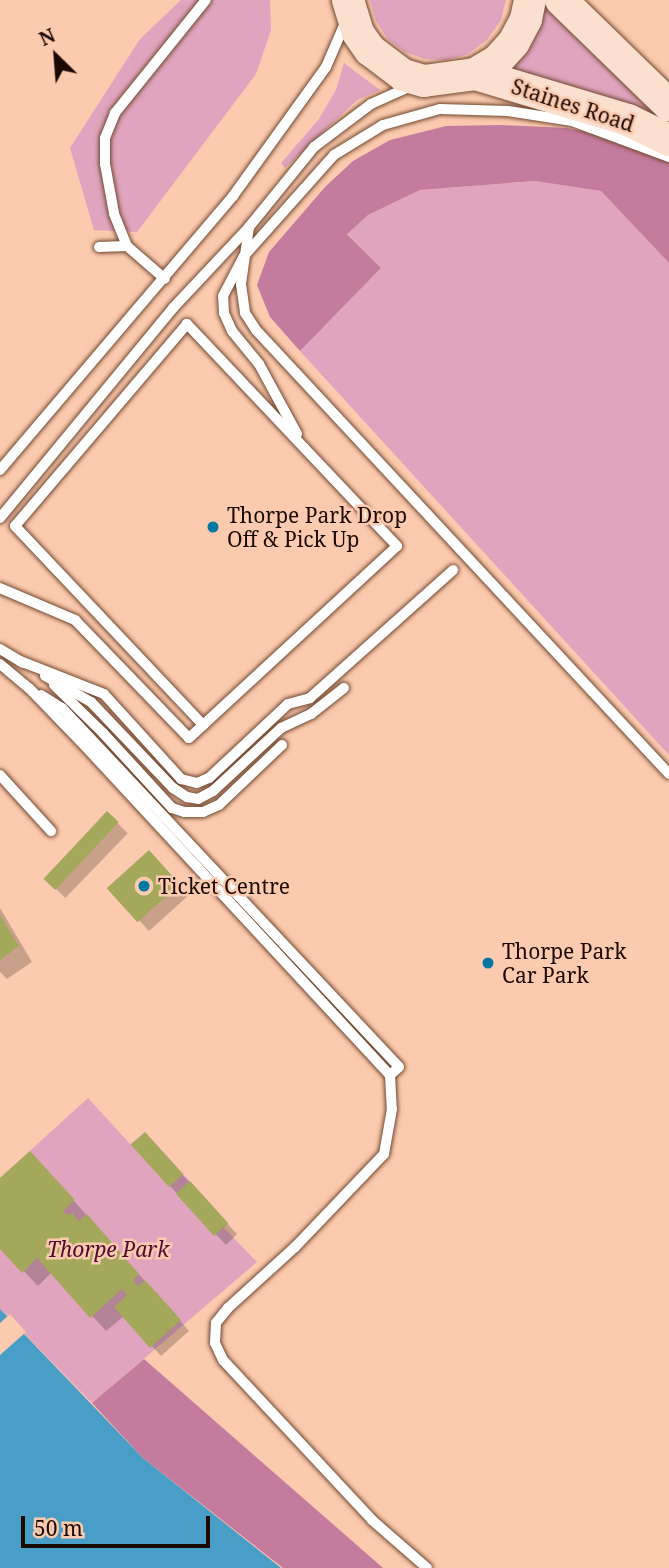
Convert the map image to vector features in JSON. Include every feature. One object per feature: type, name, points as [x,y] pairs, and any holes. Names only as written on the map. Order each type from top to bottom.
[{"type":"main road","points":[[349,7],[370,50],[404,75],[424,80],[475,74],[497,61],[514,42],[526,19],[530,0]]},
{"type":"main road","name":"Staines Road","points":[[561,0],[669,105]]},
{"type":"main road","name":"Staines Road","points":[[475,74],[628,120],[669,140]]},
{"type":"lane","points":[[165,279],[127,246],[114,213],[105,164],[105,138],[115,113],[206,0]]},
{"type":"lane","points":[[0,470],[233,196],[326,67],[349,7]]},
{"type":"lane","points":[[0,517],[173,308],[248,227],[314,147],[371,104],[424,80]]},
{"type":"lane","points":[[303,447],[259,364],[232,331],[223,313],[223,296],[244,256],[334,155],[383,125],[440,110],[508,111],[572,121],[669,157]]},
{"type":"lane","points":[[248,227],[241,284],[245,313],[256,330],[669,774]]},
{"type":"lane","points":[[99,247],[127,246]]},
{"type":"lane","points":[[0,588],[75,620],[189,738],[397,546],[187,324],[15,526],[203,725]]},
{"type":"lane","points":[[19,661],[104,694],[181,779],[197,783],[209,778],[288,704],[310,698],[453,570]]},
{"type":"lane","points":[[0,649],[91,702],[173,788],[187,797],[198,799],[213,791],[281,728],[312,714],[344,688]]},
{"type":"lane","points":[[0,664],[29,688],[390,1075],[392,1109],[384,1154],[295,1247],[228,1308],[216,1324],[215,1343],[223,1360],[372,1520],[428,1568]]},
{"type":"lane","points":[[44,676],[103,733],[172,808],[184,812],[203,812],[219,805],[282,745]]},
{"type":"lane","points":[[29,688],[62,708],[399,1067],[390,1075]]},
{"type":"lane","points":[[0,775],[51,831]]},
{"type":"green space","points":[[181,0],[270,0],[271,30],[256,74],[137,232],[94,230],[70,148],[140,39]]},
{"type":"green space","points":[[370,0],[506,0],[501,20],[487,40],[468,54],[447,60],[425,59],[405,52],[388,39],[376,21]]},
{"type":"green space","points":[[541,0],[545,0],[669,118],[669,127],[505,69]]},
{"type":"green space","points":[[344,63],[380,90],[357,100],[285,168],[281,163],[319,119],[336,90]]},
{"type":"green space","points":[[536,181],[601,191],[669,263],[669,755],[300,351],[381,268],[347,233],[368,215],[420,190]]},
{"type":"green space","name":"Thorpe Park","points":[[88,1098],[130,1144],[145,1132],[228,1223],[224,1228],[257,1262],[92,1403],[0,1309],[0,1178]]},
{"type":"shaded area","points":[[446,126],[567,128],[623,140],[669,157],[669,263],[601,191],[535,181],[420,190],[368,215],[347,234],[381,268],[300,351],[270,317],[257,285],[269,252],[325,187],[353,161],[390,140]]},
{"type":"shaded area","points":[[144,1359],[383,1568],[283,1568],[143,1458],[92,1403]]},
{"type":"water","points":[[0,1309],[143,1458],[281,1568],[0,1568]]},
{"type":"pier","points":[[10,1314],[26,1332],[0,1355],[0,1323]]},
{"type":"building","points":[[107,811],[119,822],[55,890],[44,879]]},
{"type":"building","name":"Ticket Centre","points":[[149,850],[180,884],[137,922],[107,888]]},
{"type":"building","points":[[0,915],[19,946],[0,960]]},
{"type":"building","points":[[145,1132],[183,1174],[169,1187],[131,1145]]},
{"type":"building","points":[[30,1151],[75,1200],[63,1211],[67,1215],[72,1213],[79,1221],[87,1214],[139,1274],[133,1280],[138,1286],[145,1280],[181,1320],[150,1348],[114,1307],[127,1295],[122,1289],[90,1318],[37,1258],[22,1273],[0,1249],[0,1178]]},
{"type":"building","points":[[190,1181],[228,1223],[214,1236],[176,1194]]},
{"type":"place","name":"Thorpe Park Drop Off & Pick Up","points":[[213,527]]},
{"type":"place","name":"Ticket Centre","points":[[144,886]]},
{"type":"place","name":"Thorpe Park Car Park","points":[[488,963]]}]
